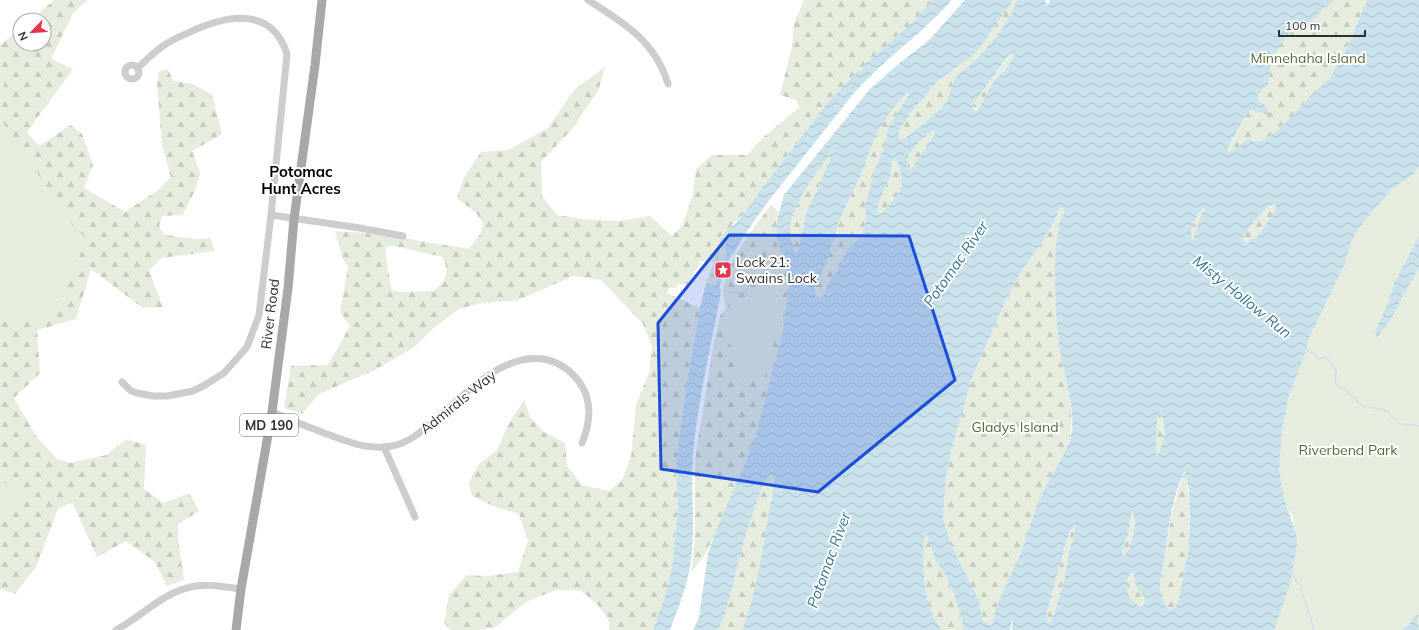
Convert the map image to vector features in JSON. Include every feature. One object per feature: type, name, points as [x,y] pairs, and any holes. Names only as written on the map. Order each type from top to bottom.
[{"type":"main road","name":"River Road","points":[[236,630],[241,589],[272,412],[288,288],[294,219],[315,65],[322,0]]},
{"type":"street","points":[[588,0],[623,22],[634,31],[650,49],[663,68],[668,84]]},
{"type":"street","points":[[122,382],[131,391],[137,394],[153,396],[180,394],[193,391],[224,372],[246,347],[259,315],[288,60],[286,48],[276,32],[263,23],[249,18],[239,18],[203,26],[179,37],[163,46],[137,68]]},
{"type":"street","points":[[271,215],[403,236]]},
{"type":"street","name":"Admirals Way","points":[[272,412],[352,444],[370,447],[384,447],[404,442],[419,434],[498,368],[514,361],[540,358],[554,362],[567,369],[574,375],[588,398],[589,421],[582,443]]},
{"type":"street","points":[[384,447],[416,517]]},
{"type":"street","points":[[116,630],[160,600],[190,587],[219,586],[241,589]]},
{"type":"highlighted area","points":[[729,235],[909,236],[955,380],[818,492],[661,469],[658,323]]},
{"type":"green space","points":[[54,0],[88,0],[73,13],[51,59],[73,69],[27,132],[39,146],[71,125],[82,134],[93,165],[84,188],[125,212],[158,190],[171,177],[162,145],[157,82],[159,71],[168,69],[173,81],[193,84],[212,95],[222,134],[192,151],[200,173],[196,188],[183,215],[162,216],[159,226],[164,235],[197,239],[210,238],[215,251],[161,258],[149,271],[163,307],[143,308],[91,269],[76,319],[37,330],[40,373],[14,398],[36,436],[57,459],[71,463],[106,455],[127,439],[146,445],[144,489],[164,503],[189,493],[199,511],[178,524],[178,538],[184,580],[167,586],[155,562],[126,541],[97,557],[72,502],[58,509],[36,567],[15,594],[0,589],[0,45],[12,35],[12,52],[52,52],[52,12],[41,12]]},
{"type":"green space","points":[[804,0],[933,0],[914,21],[864,65],[862,70],[857,72],[827,103],[745,212],[709,247],[688,284],[679,284],[676,288],[669,288],[667,293],[700,308],[687,381],[676,469],[678,508],[672,568],[665,595],[653,630],[609,630],[609,620],[597,604],[580,590],[556,590],[526,602],[494,628],[477,630],[450,630],[444,622],[449,595],[467,575],[488,576],[518,572],[528,541],[519,514],[498,508],[472,496],[469,483],[478,465],[497,450],[509,423],[524,400],[530,417],[544,432],[565,443],[567,466],[582,485],[609,491],[622,480],[631,457],[636,405],[649,373],[652,346],[643,324],[601,280],[573,276],[516,301],[481,303],[459,309],[436,326],[416,346],[375,370],[319,394],[302,414],[284,408],[291,366],[328,365],[350,326],[340,312],[348,268],[342,257],[335,231],[378,234],[469,249],[481,233],[483,223],[476,213],[457,198],[464,177],[481,152],[508,150],[548,128],[574,90],[605,67],[598,91],[572,129],[541,162],[542,196],[557,215],[582,219],[619,221],[650,216],[672,236],[682,226],[693,194],[696,169],[712,155],[747,155],[766,135],[800,107],[796,100],[780,95],[792,47],[794,23]],"holes":[[[394,246],[443,257],[446,268],[446,276],[434,291],[400,292],[392,290],[385,247]]]},
{"type":"green space","points":[[1013,0],[1018,0],[1006,23],[984,51],[955,78],[944,105],[904,139],[899,139],[898,134],[901,126],[913,110],[939,80],[977,52]]},
{"type":"green space","name":"Minnehaha Island","points":[[1336,0],[1367,0],[1348,45],[1330,78],[1313,93],[1276,132],[1261,141],[1253,140],[1229,154],[1229,145],[1247,113],[1253,110],[1267,115],[1262,101],[1257,97],[1268,85],[1270,70],[1279,46],[1290,33],[1297,28],[1306,25],[1326,6]]},
{"type":"green space","points":[[1013,53],[1015,55],[1005,72],[997,77],[978,110],[973,110],[973,104]]},
{"type":"green space","points":[[7,68],[0,108],[0,73]]},
{"type":"green space","points":[[908,92],[909,95],[888,127],[886,142],[875,169],[865,206],[866,219],[861,237],[846,251],[840,266],[829,282],[824,294],[820,297],[816,297],[815,286],[826,264],[839,221],[863,170],[875,136],[896,104]]},
{"type":"green space","points":[[0,118],[74,227],[87,239],[54,316],[0,321]]},
{"type":"green space","points":[[934,130],[935,133],[913,167],[910,169],[907,161],[911,151],[920,141]]},
{"type":"green space","points":[[835,148],[815,195],[808,207],[797,252],[795,251],[790,235],[794,212],[813,176]]},
{"type":"green space","name":"Riverbend Park","points":[[1419,154],[1419,630],[1259,630],[1294,535],[1293,516],[1286,508],[1279,480],[1275,446],[1295,375],[1349,233]]},
{"type":"green space","points":[[896,159],[900,169],[902,184],[898,194],[882,213],[879,214],[878,209],[880,199],[889,180],[893,160]]},
{"type":"green space","name":"Gladys Island","points":[[1063,204],[1064,213],[1059,228],[1056,255],[1055,298],[1059,345],[1071,409],[1072,419],[1070,437],[1064,454],[1039,500],[1019,557],[997,607],[992,624],[988,625],[982,617],[979,601],[951,544],[946,528],[943,517],[946,478],[952,448],[973,375],[1006,300],[1021,272],[1043,241],[1055,220],[1061,205]]},
{"type":"green space","points":[[771,205],[778,212],[776,224],[789,280],[782,334],[756,434],[749,453],[706,553],[691,573],[695,528],[696,452],[714,342],[720,316],[726,308],[723,289],[735,256],[749,234]]},
{"type":"green space","points":[[1274,205],[1276,210],[1257,237],[1245,243],[1242,239],[1256,219],[1266,209]]},
{"type":"green space","points":[[1204,208],[1205,211],[1193,240],[1191,233],[1193,224]]},
{"type":"green space","points":[[727,228],[728,236],[724,249],[727,253],[714,287],[706,283],[714,262],[701,261],[709,247]]},
{"type":"green space","points":[[771,268],[783,277],[779,287],[780,311],[776,336],[763,382],[740,377],[725,323],[731,316],[729,299],[750,300],[759,281]]},
{"type":"green space","points":[[1160,414],[1164,434],[1160,449],[1156,455],[1157,420],[1158,415]]},
{"type":"green space","points":[[1185,471],[1190,510],[1188,549],[1179,599],[1175,607],[1169,610],[1164,603],[1160,591],[1160,581],[1172,515]]},
{"type":"green space","points":[[772,474],[775,482],[761,556],[753,594],[742,630],[718,630],[725,615],[746,534],[764,482]]},
{"type":"green space","points":[[0,479],[23,496],[0,515]]},
{"type":"green space","points":[[1133,511],[1134,531],[1127,553],[1123,556],[1123,548],[1130,526],[1131,512]]},
{"type":"green space","points":[[1075,525],[1075,532],[1069,552],[1065,576],[1052,621],[1049,624],[1046,618],[1047,612],[1062,557],[1069,536]]},
{"type":"green space","points":[[928,535],[936,562],[944,572],[954,595],[962,619],[963,630],[942,630],[935,620],[927,598],[924,574],[924,539],[925,536]]},
{"type":"green space","points":[[1133,571],[1135,583],[1145,599],[1141,606],[1132,600],[1127,591],[1127,580]]},
{"type":"water","points":[[933,0],[952,0],[854,93],[767,203],[743,237],[733,255],[731,254],[719,288],[721,289],[720,298],[695,434],[692,469],[693,543],[689,572],[670,630],[653,630],[665,595],[672,568],[678,508],[676,469],[678,447],[687,381],[700,308],[706,283],[715,286],[727,253],[724,249],[728,236],[727,228],[734,225],[745,212],[827,103],[857,72],[862,70],[864,65],[914,21]]},
{"type":"water","name":"Potomac River","points":[[965,0],[1013,0],[977,52],[939,80],[913,110],[901,127],[898,134],[899,139],[904,139],[944,105],[955,78],[976,60],[996,37],[1011,15],[1018,0],[1045,0],[1046,5],[1049,4],[1050,0],[1336,0],[1326,6],[1306,25],[1297,28],[1290,33],[1279,46],[1270,70],[1268,85],[1257,97],[1266,107],[1269,114],[1267,115],[1253,110],[1247,113],[1229,145],[1229,153],[1247,140],[1261,141],[1276,132],[1313,93],[1330,78],[1348,45],[1367,0],[1419,0],[1419,166],[1412,175],[1391,190],[1361,225],[1351,242],[1346,261],[1309,338],[1305,354],[1289,395],[1282,430],[1279,469],[1284,499],[1296,534],[1297,546],[1289,587],[1274,630],[1012,630],[1013,616],[1010,630],[963,630],[962,619],[954,595],[944,572],[936,562],[927,535],[924,539],[925,586],[927,598],[935,620],[942,630],[742,630],[753,594],[761,556],[775,482],[772,474],[764,482],[746,534],[725,615],[718,630],[693,630],[699,617],[708,554],[714,535],[756,434],[782,334],[789,280],[777,238],[776,224],[784,195],[870,89],[928,41]],"holes":[[[1013,53],[1015,55],[1005,71],[997,77],[978,110],[973,110],[973,104],[1010,54]],[[909,92],[909,95],[888,127],[886,142],[875,169],[865,206],[866,219],[861,237],[846,251],[840,266],[829,282],[824,294],[820,297],[816,297],[815,286],[826,264],[839,221],[863,170],[875,136],[896,104]],[[934,130],[935,133],[913,167],[910,169],[908,168],[907,162],[909,156],[911,151],[920,141]],[[834,150],[815,195],[808,207],[798,250],[795,252],[791,241],[791,224],[799,201],[813,178]],[[896,159],[900,169],[902,184],[898,194],[882,213],[879,214],[878,209],[880,200],[889,181],[893,160]],[[1063,204],[1064,213],[1059,227],[1056,245],[1055,306],[1059,345],[1068,387],[1072,429],[1068,446],[1039,500],[1019,557],[1000,598],[992,624],[990,625],[982,618],[979,601],[951,544],[946,528],[943,517],[946,478],[952,448],[973,375],[1006,300],[1021,272],[1043,241],[1055,220],[1061,205]],[[1274,205],[1276,210],[1257,237],[1245,243],[1242,239],[1256,219],[1266,209]],[[1204,208],[1205,211],[1202,213],[1193,240],[1191,233],[1197,215]],[[1160,414],[1164,434],[1160,449],[1156,455],[1157,420],[1158,415]],[[1185,471],[1189,489],[1190,528],[1188,551],[1179,599],[1175,607],[1169,610],[1162,597],[1160,585],[1174,502]],[[1132,511],[1134,516],[1134,532],[1127,553],[1123,556],[1123,547],[1128,534]],[[1075,525],[1075,532],[1069,552],[1065,576],[1052,621],[1049,623],[1046,618],[1047,612],[1070,532]],[[1133,571],[1135,583],[1145,599],[1144,604],[1141,606],[1132,600],[1127,591],[1129,575]]]},
{"type":"water","points":[[1419,236],[1419,268],[1392,317],[1377,338],[1375,332],[1387,306],[1394,284]]},
{"type":"water","points":[[1419,613],[1417,621],[1419,630],[1401,630],[1409,625],[1413,618]]},
{"type":"waterway","points":[[717,260],[722,239],[729,230]]},
{"type":"waterway","points":[[728,292],[743,293],[746,291],[750,282],[764,274],[766,263],[769,261],[774,261],[779,268],[785,268]]},
{"type":"waterway","name":"Misty Hollow Run","points":[[1305,349],[1319,359],[1326,357],[1336,370],[1335,383],[1343,388],[1363,406],[1384,410],[1400,424],[1419,426]]},
{"type":"waterway","points":[[1290,573],[1293,575],[1298,584]]},
{"type":"waterway","points":[[1300,589],[1304,597],[1314,630]]},
{"type":"place","name":"Lock 21: Swains Lock","points":[[723,270]]},
{"type":"district","name":"Potomac Hunt Acres","points":[[301,180]]}]
